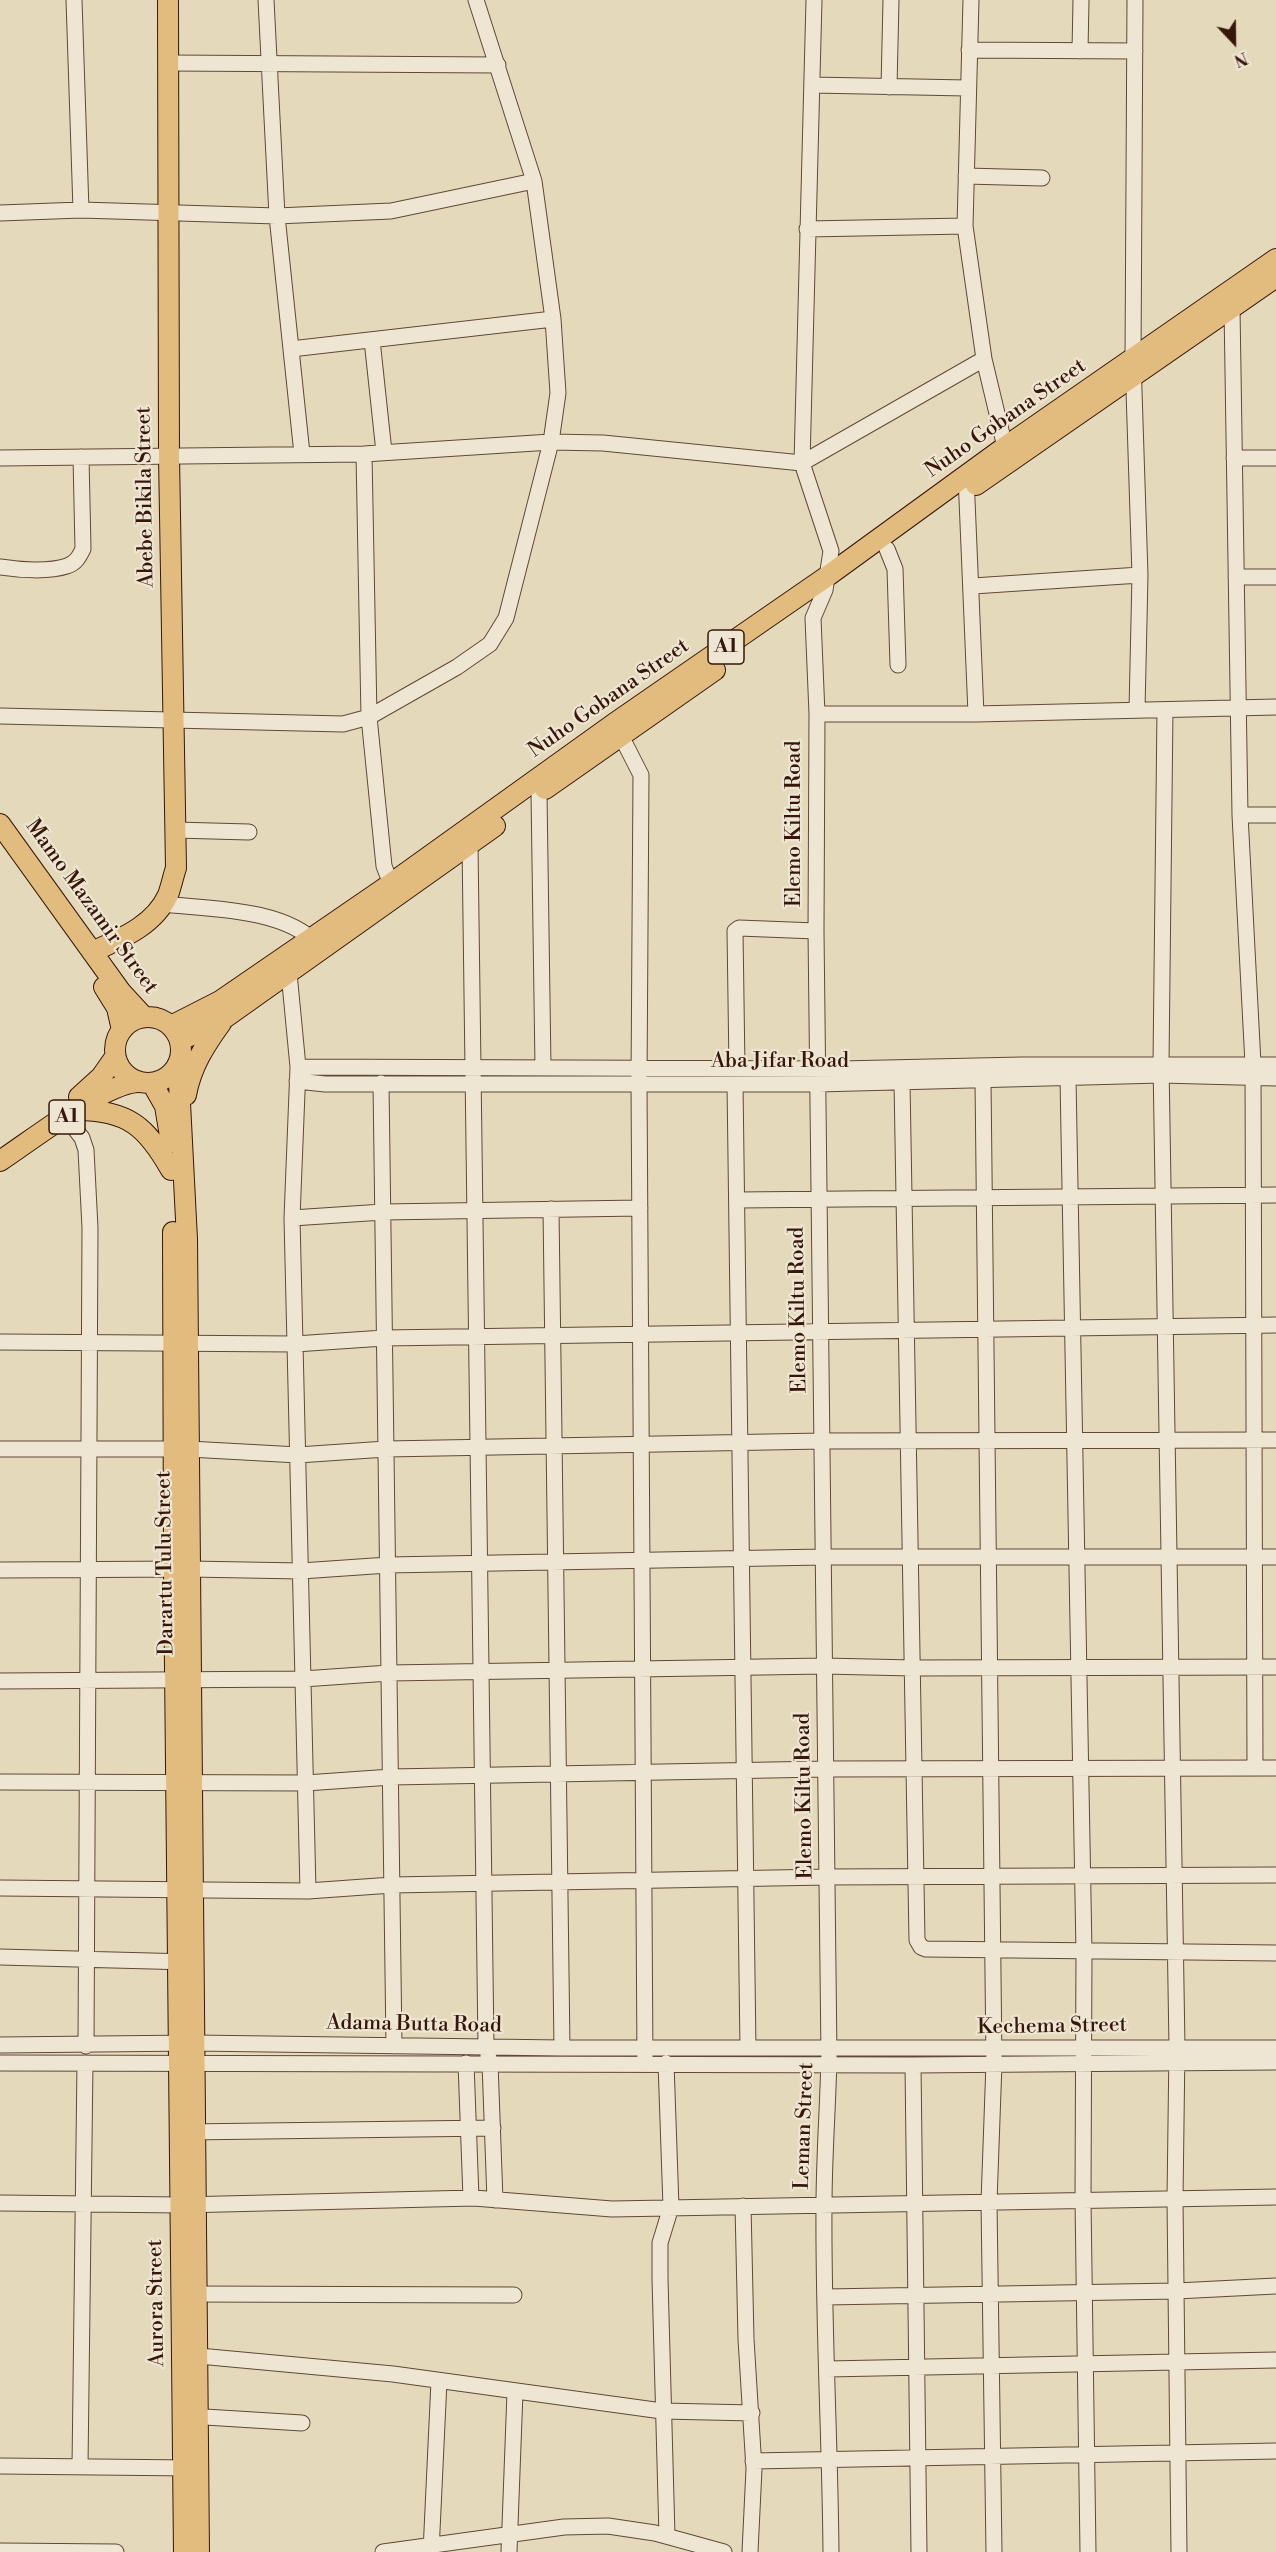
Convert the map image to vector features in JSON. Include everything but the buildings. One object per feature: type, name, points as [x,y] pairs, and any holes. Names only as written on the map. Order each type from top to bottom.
[{"type":"main road","name":"Abebe Bikila Street","points":[[82,944],[128,935],[154,916],[168,895],[176,868],[169,456],[168,0]]},
{"type":"main road","name":"Nuho Gobana Street","points":[[217,1012],[393,891],[967,483],[1133,368],[1276,259]]},
{"type":"main road","name":"Nuho Gobana Street","points":[[827,583],[887,549],[967,483],[1005,447],[1232,308],[1276,277]]},
{"type":"main road","name":"Nuho Gobana Street","points":[[393,891],[470,844],[619,730]]},
{"type":"main road","name":"Mamo Mazamir Street","points":[[0,824],[114,991],[144,1017]]},
{"type":"main road","name":"Mamo Mazamir Street","points":[[0,844],[82,944]]},
{"type":"main road","name":"Nuho Gobana Street","points":[[176,1034],[289,973],[316,944]]},
{"type":"main road","name":"Mamo Mazamir Street","points":[[114,991],[122,1030]]},
{"type":"main road","points":[[90,1088],[108,1045],[114,991],[167,1011],[217,1012],[189,1078],[182,1148]]},
{"type":"main road","points":[[144,1017],[159,1019],[176,1034],[178,1064],[168,1077],[145,1082],[127,1076],[115,1057],[115,1043],[122,1030],[132,1021],[144,1017]]},
{"type":"main road","name":"A1","points":[[0,1148],[90,1088],[115,1057]]},
{"type":"main road","name":"Darartu Tulu Street","points":[[178,1064],[187,1239],[180,1342]]},
{"type":"main road","name":"A1","points":[[0,1161],[114,1087],[145,1082]]},
{"type":"main road","name":"Darartu Tulu Street","points":[[145,1082],[165,1106],[170,1130],[180,1342],[185,2053]]},
{"type":"main road","points":[[72,1114],[100,1110],[118,1114],[138,1125],[155,1142],[171,1170]]},
{"type":"main road","name":"Aurora Street","points":[[185,2053],[188,2132],[191,2468],[200,2552]]},
{"type":"main road","name":"Aurora Street","points":[[184,2552],[191,2468]]},
{"type":"street","points":[[74,0],[81,210]]},
{"type":"street","points":[[266,0],[277,216],[302,454]]},
{"type":"street","points":[[0,716],[173,718],[336,724],[356,722],[369,717],[457,667],[490,644],[506,618],[517,584],[551,442],[558,393],[553,319],[534,181],[476,0]]},
{"type":"street","points":[[814,0],[802,463],[829,540],[831,551],[827,583]]},
{"type":"street","points":[[889,87],[891,0]]},
{"type":"street","points":[[971,0],[965,226],[984,359],[1005,447]]},
{"type":"street","points":[[1080,51],[1081,0]]},
{"type":"street","points":[[1135,0],[1133,368],[1140,575],[1137,710]]},
{"type":"street","points":[[969,50],[1135,51]]},
{"type":"street","points":[[168,63],[498,65]]},
{"type":"street","points":[[812,85],[967,88]]},
{"type":"street","points":[[966,176],[1042,177]]},
{"type":"street","points":[[0,213],[81,210],[277,216],[391,211],[534,181]]},
{"type":"street","points":[[807,229],[965,226]]},
{"type":"street","points":[[1232,308],[1240,815],[1252,1070],[1254,1196],[1253,1667],[1255,1768]]},
{"type":"street","points":[[291,349],[553,319]]},
{"type":"street","points":[[372,340],[384,452]]},
{"type":"street","points":[[0,458],[364,454],[551,442],[603,443],[802,463],[984,359]]},
{"type":"street","points":[[364,454],[369,717],[384,866],[393,891]]},
{"type":"street","points":[[0,567],[22,570],[67,566],[78,560],[83,549],[81,457]]},
{"type":"street","points":[[1234,458],[1276,458]]},
{"type":"street","points":[[967,483],[973,586],[976,714]]},
{"type":"street","points":[[887,549],[895,568],[898,665]]},
{"type":"street","points":[[973,586],[1140,575]]},
{"type":"street","points":[[1236,577],[1276,577]]},
{"type":"street","name":"Elemo Kiltu Road","points":[[827,583],[813,618],[817,714],[816,931],[829,2056]]},
{"type":"street","points":[[817,714],[976,714],[1276,707]]},
{"type":"street","points":[[1165,710],[1161,1069],[1176,1952],[1175,2199],[1179,2552]]},
{"type":"street","points":[[619,730],[641,775],[639,1075],[645,2056]]},
{"type":"street","points":[[539,793],[543,1067]]},
{"type":"street","points":[[1240,815],[1276,815]]},
{"type":"street","points":[[175,830],[249,832]]},
{"type":"street","points":[[470,844],[486,2046],[490,2063],[495,2200]]},
{"type":"street","points":[[162,904],[261,916],[281,921],[316,944]]},
{"type":"street","points":[[748,2048],[735,931],[739,928],[816,931]]},
{"type":"street","points":[[289,973],[297,1074],[292,1218],[308,1891]]},
{"type":"street","name":"Aba Jifar Road","points":[[297,1074],[325,1084],[473,1083],[639,1075],[818,1076],[1161,1069],[1252,1070],[1276,1065]]},
{"type":"street","name":"Aba Jifar Road","points":[[297,1074],[472,1066],[543,1067],[639,1075]]},
{"type":"street","name":"Aba Jifar Road","points":[[818,1076],[902,1082],[983,1081],[1068,1078],[1161,1069]]},
{"type":"street","name":"Aba Jifar Road","points":[[1252,1070],[1276,1078]]},
{"type":"street","points":[[1068,1078],[1083,1876],[1083,2200],[1088,2552]]},
{"type":"street","points":[[983,1081],[994,2056],[989,2202],[994,2552]]},
{"type":"street","points":[[902,1082],[906,1198],[917,1940],[921,1947],[926,1949],[1276,1953]]},
{"type":"street","points":[[381,1083],[394,2046]]},
{"type":"street","points":[[72,1114],[86,1150],[90,1228],[86,2046]]},
{"type":"street","points":[[737,1200],[1276,1196]]},
{"type":"street","points":[[292,1218],[383,1212],[640,1208]]},
{"type":"street","points":[[550,1209],[562,2048]]},
{"type":"street","points":[[0,1342],[295,1344],[384,1338],[476,1336],[1276,1325]]},
{"type":"street","points":[[0,1449],[181,1449],[298,1455],[386,1449],[822,1441],[1276,1440]]},
{"type":"street","points":[[0,1570],[301,1571],[388,1565],[823,1557],[1276,1557]]},
{"type":"street","points":[[0,1681],[303,1679],[389,1674],[824,1666],[913,1668],[1276,1667]]},
{"type":"street","points":[[0,1782],[306,1783],[391,1777],[744,1770],[1276,1768]]},
{"type":"street","points":[[0,1888],[185,1888],[308,1891],[392,1885],[746,1878],[1276,1875]]},
{"type":"street","points":[[0,1958],[186,1962]]},
{"type":"street","name":"Adama Butta Road","points":[[0,2045],[86,2046],[185,2053],[466,2063],[645,2056],[748,2048],[829,2056]]},
{"type":"street","name":"Adama Butta Road","points":[[0,2063],[85,2063],[185,2053],[394,2046],[562,2048],[645,2056],[666,2063],[829,2056]]},
{"type":"street","name":"Kechema Street","points":[[829,2056],[913,2065],[1084,2047],[1276,2062]]},
{"type":"street","name":"Kechema Street","points":[[829,2056],[994,2056],[1084,2063],[1276,2048]]},
{"type":"street","name":"Leman Street","points":[[827,2550],[831,2458],[824,2205],[829,2056]]},
{"type":"street","points":[[80,2467],[85,2063]]},
{"type":"street","points":[[466,2063],[471,2198]]},
{"type":"street","points":[[666,2063],[671,2208],[660,2243],[662,2411],[667,2536]]},
{"type":"street","points":[[913,2065],[919,2552]]},
{"type":"street","points":[[188,2132],[493,2128]]},
{"type":"street","points":[[0,2203],[188,2205],[471,2198],[612,2209],[1276,2197]]},
{"type":"street","points":[[743,2206],[746,2339],[753,2461],[750,2552]]},
{"type":"street","points":[[825,2297],[1176,2291],[1276,2286]]},
{"type":"street","points":[[189,2294],[514,2295]]},
{"type":"street","points":[[190,2356],[381,2373],[662,2411],[752,2413]]},
{"type":"street","points":[[827,2368],[1276,2360]]},
{"type":"street","points":[[431,2548],[439,2381]]},
{"type":"street","points":[[509,2552],[515,2392]]},
{"type":"street","points":[[190,2416],[302,2423]]},
{"type":"street","points":[[753,2461],[1276,2451]]},
{"type":"street","points":[[0,2466],[191,2468]]},
{"type":"street","points":[[382,2552],[431,2548],[564,2527],[608,2526],[667,2536],[724,2552]]},
{"type":"street","points":[[0,2551],[116,2552]]}]
